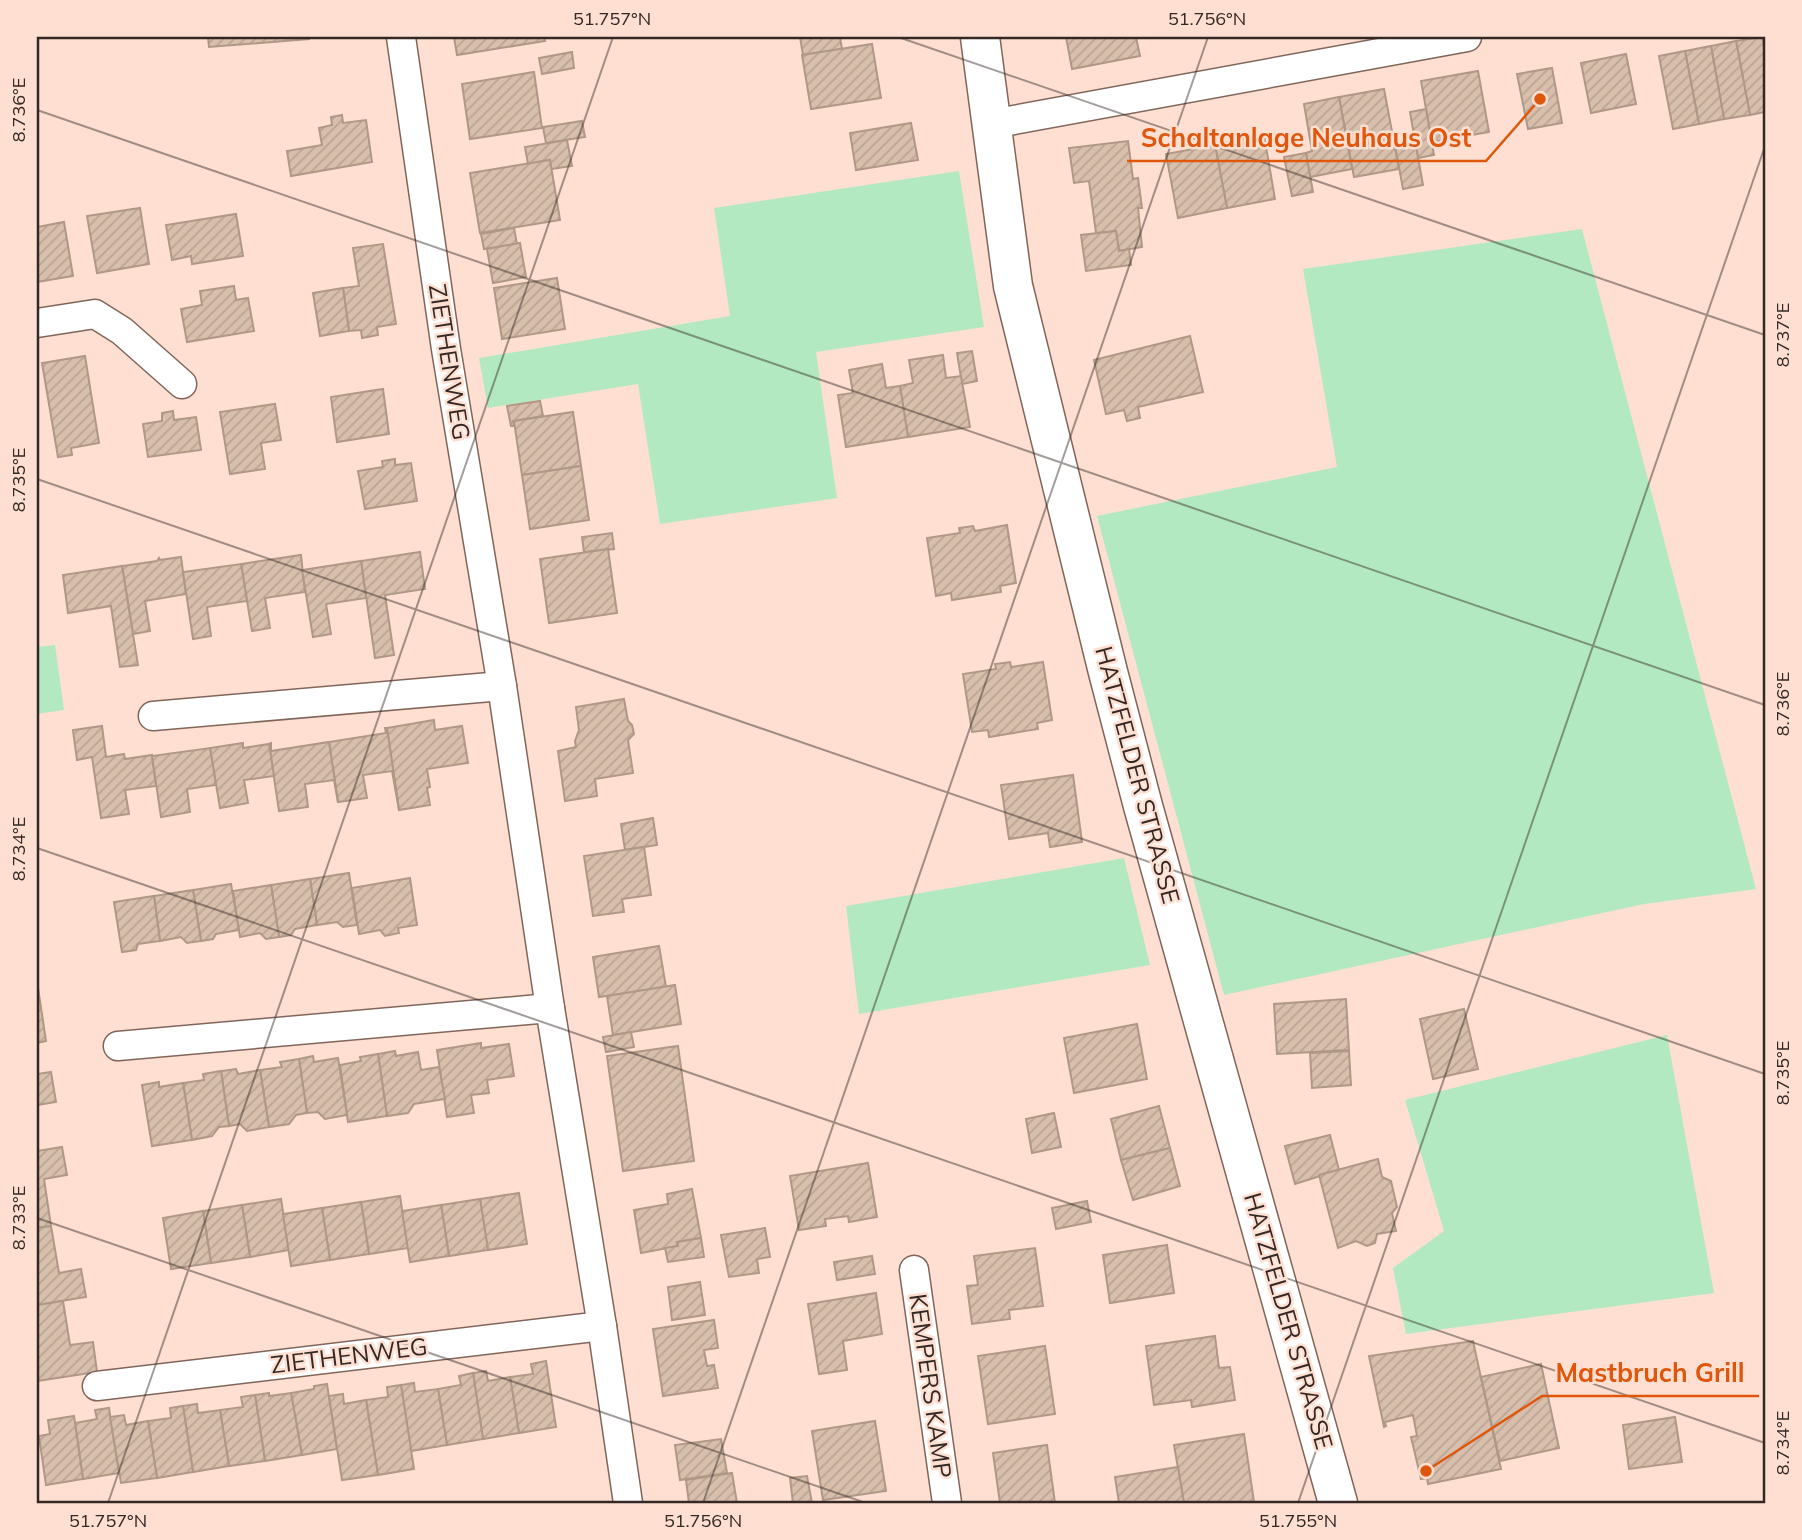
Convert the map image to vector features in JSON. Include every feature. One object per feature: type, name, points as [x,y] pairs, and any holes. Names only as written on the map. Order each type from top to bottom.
[{"type":"street","name":"ZIETHENWEG","points":[[401,37],[446,349],[502,686],[628,1503]]},
{"type":"street","name":"HATZFELDER STRASSE","points":[[980,37],[1013,286],[1143,806],[1338,1503]]},
{"type":"street","points":[[992,124],[1347,48],[1467,37]]},
{"type":"street","points":[[37,323],[95,314],[122,331],[182,384]]},
{"type":"street","points":[[153,716],[502,686]]},
{"type":"street","points":[[118,1046],[550,1008]]},
{"type":"street","name":"KEMPERS KAMP","points":[[914,1270],[947,1503]]},
{"type":"street","name":"ZIETHENWEG","points":[[97,1386],[602,1326]]},
{"type":"green space","points":[[959,171],[984,327],[816,352],[837,498],[660,524],[638,384],[488,408],[479,358],[730,316],[714,208]]},
{"type":"green space","points":[[1582,229],[1756,889],[1644,904],[1224,995],[1097,516],[1337,467],[1303,269]]},
{"type":"green space","points":[[55,645],[64,710],[37,714],[37,647]]},
{"type":"green space","points":[[1124,858],[1150,965],[859,1014],[846,906]]},
{"type":"green space","points":[[1667,1035],[1714,1293],[1406,1334],[1393,1268],[1444,1231],[1405,1100]]},
{"type":"building","points":[[208,37],[309,37],[309,39],[209,47]]},
{"type":"building","points":[[454,37],[544,37],[545,41],[457,55]]},
{"type":"building","points":[[800,37],[840,37],[842,49],[803,55]]},
{"type":"building","points":[[1066,37],[1136,37],[1140,56],[1072,69]]},
{"type":"building","points":[[1762,37],[1765,52],[1765,112],[1750,115],[1736,41]]},
{"type":"building","points":[[1736,41],[1750,115],[1724,119],[1711,46]]},
{"type":"building","points":[[872,44],[881,98],[811,109],[802,55]]},
{"type":"building","points":[[1711,46],[1724,119],[1699,124],[1685,51]]},
{"type":"building","points":[[1685,51],[1699,124],[1673,129],[1659,56]]},
{"type":"building","points":[[572,52],[574,68],[542,74],[539,58]]},
{"type":"building","points":[[1626,54],[1636,104],[1591,113],[1581,63]]},
{"type":"building","points":[[1552,68],[1562,123],[1528,129],[1517,74]]},
{"type":"building","points":[[1478,71],[1489,132],[1432,142],[1421,81]]},
{"type":"building","points":[[534,72],[542,128],[470,139],[462,84]]},
{"type":"building","points":[[1384,89],[1399,169],[1354,177],[1339,97]]},
{"type":"building","points":[[1339,97],[1352,169],[1310,177],[1306,153],[1312,151],[1304,104]]},
{"type":"building","points":[[1426,109],[1434,155],[1418,158],[1410,112]]},
{"type":"building","points":[[342,115],[343,123],[366,120],[372,162],[291,176],[287,151],[322,145],[319,128],[332,125],[331,117]]},
{"type":"building","points":[[582,121],[585,137],[546,143],[543,127]]},
{"type":"building","points":[[911,123],[918,160],[856,170],[850,133]]},
{"type":"building","points":[[1264,135],[1275,199],[1227,208],[1215,145]]},
{"type":"building","points":[[567,140],[572,166],[551,169],[550,160],[528,164],[525,147]]},
{"type":"building","points":[[1128,141],[1133,179],[1138,178],[1142,208],[1138,208],[1142,247],[1119,251],[1116,231],[1096,233],[1089,181],[1074,183],[1069,148]]},
{"type":"building","points":[[1415,141],[1423,185],[1403,189],[1395,145]]},
{"type":"building","points":[[1215,145],[1227,208],[1178,218],[1166,154]]},
{"type":"building","points":[[1306,153],[1313,192],[1292,196],[1284,157]]},
{"type":"building","points":[[550,160],[560,220],[480,233],[470,173]]},
{"type":"building","points":[[140,208],[149,264],[97,273],[87,216]]},
{"type":"building","points":[[236,214],[243,256],[192,264],[191,256],[172,260],[166,225]]},
{"type":"building","points":[[64,222],[73,276],[37,282],[37,227]]},
{"type":"building","points":[[514,228],[517,244],[484,249],[481,234]]},
{"type":"building","points":[[1116,231],[1119,251],[1129,249],[1131,265],[1086,271],[1081,235]]},
{"type":"building","points":[[520,243],[526,277],[493,283],[487,249]]},
{"type":"building","points":[[383,244],[396,324],[377,327],[378,335],[362,338],[361,330],[349,331],[343,288],[359,286],[353,248]]},
{"type":"building","points":[[557,278],[565,329],[502,339],[494,288]]},
{"type":"building","points":[[234,286],[236,300],[248,298],[254,331],[187,342],[181,309],[202,305],[200,291]]},
{"type":"building","points":[[343,288],[349,331],[320,336],[313,293]]},
{"type":"building","points":[[1190,336],[1203,392],[1138,407],[1140,418],[1127,421],[1124,410],[1106,414],[1094,360]]},
{"type":"building","points":[[972,351],[977,381],[962,384],[957,353]]},
{"type":"building","points":[[943,355],[946,378],[961,376],[970,427],[908,437],[900,386],[913,383],[909,360]]},
{"type":"building","points":[[85,356],[99,443],[71,448],[72,455],[58,457],[42,363]]},
{"type":"building","points":[[882,364],[886,388],[900,386],[908,437],[846,447],[838,395],[853,393],[849,370]]},
{"type":"building","points":[[383,389],[389,434],[337,442],[331,397]]},
{"type":"building","points":[[540,401],[543,416],[513,421],[514,426],[511,426],[507,406]]},
{"type":"building","points":[[275,404],[281,440],[261,443],[265,469],[230,474],[220,412]]},
{"type":"building","points":[[173,411],[174,420],[196,417],[201,450],[148,457],[143,424],[162,421],[162,413]]},
{"type":"building","points":[[573,412],[581,466],[522,475],[514,421]]},
{"type":"building","points":[[395,459],[395,465],[411,463],[417,501],[365,509],[358,471],[383,467],[382,461]]},
{"type":"building","points":[[581,466],[589,520],[530,529],[522,475]]},
{"type":"building","points":[[1007,525],[1016,583],[1000,586],[1001,592],[952,600],[951,593],[936,596],[927,538],[960,533],[959,528],[973,526],[975,531]]},
{"type":"building","points":[[612,533],[614,549],[584,552],[582,537]]},
{"type":"building","points":[[608,549],[617,613],[549,623],[540,559]]},
{"type":"building","points":[[420,552],[425,589],[385,595],[394,655],[375,658],[361,561]]},
{"type":"building","points":[[301,555],[305,592],[265,598],[270,628],[252,631],[241,564]]},
{"type":"building","points":[[181,557],[186,594],[145,601],[150,631],[133,634],[122,566],[157,561],[159,558]]},
{"type":"building","points":[[361,561],[366,598],[326,604],[331,634],[313,637],[302,570]]},
{"type":"building","points":[[241,564],[247,601],[207,607],[211,636],[193,639],[183,572]]},
{"type":"building","points":[[122,566],[138,665],[120,667],[111,606],[68,613],[63,575]]},
{"type":"building","points":[[1010,662],[1011,667],[1043,662],[1052,720],[1037,723],[1038,729],[989,737],[988,730],[972,732],[963,674],[996,669],[995,664]]},
{"type":"building","points":[[624,699],[628,721],[634,734],[628,740],[633,773],[595,779],[597,796],[565,801],[558,751],[576,747],[579,730],[576,707]]},
{"type":"building","points":[[434,720],[435,730],[462,726],[468,763],[427,769],[430,805],[399,810],[387,728]]},
{"type":"building","points":[[102,726],[106,757],[124,754],[125,759],[152,755],[156,786],[125,790],[129,814],[101,818],[92,757],[77,760],[73,730]]},
{"type":"building","points":[[387,728],[399,810],[392,771],[363,775],[367,798],[338,802],[329,742],[386,733]]},
{"type":"building","points":[[329,742],[338,802],[334,780],[305,784],[308,807],[279,811],[269,744],[271,743],[271,751]]},
{"type":"building","points":[[243,743],[243,748],[269,744],[274,776],[244,780],[248,803],[220,808],[210,748]]},
{"type":"building","points":[[210,748],[216,785],[187,789],[190,812],[161,817],[152,756]]},
{"type":"building","points":[[1073,775],[1082,842],[1050,847],[1048,833],[1009,839],[1001,785]]},
{"type":"building","points":[[653,818],[657,845],[625,850],[621,824]]},
{"type":"building","points":[[644,847],[651,895],[622,899],[624,912],[593,916],[584,856]]},
{"type":"building","points":[[349,873],[357,925],[343,927],[337,922],[317,925],[310,879]]},
{"type":"building","points":[[410,878],[417,925],[398,928],[399,933],[385,936],[380,930],[359,934],[352,888]]},
{"type":"building","points":[[310,879],[317,925],[295,929],[291,935],[279,937],[271,885]]},
{"type":"building","points":[[231,884],[239,930],[216,934],[213,939],[201,941],[193,890]]},
{"type":"building","points":[[271,885],[279,937],[266,939],[260,933],[240,937],[233,891]]},
{"type":"building","points":[[193,890],[201,941],[187,943],[181,937],[160,941],[154,896]]},
{"type":"building","points":[[154,896],[160,941],[138,944],[136,950],[122,952],[114,902]]},
{"type":"building","points":[[659,946],[666,987],[599,997],[593,957]]},
{"type":"building","points":[[37,981],[46,1041],[37,1043]]},
{"type":"building","points":[[675,985],[681,1024],[613,1035],[607,996]]},
{"type":"building","points":[[1346,999],[1349,1050],[1277,1054],[1274,1004]]},
{"type":"building","points":[[1464,1009],[1478,1069],[1433,1079],[1420,1019]]},
{"type":"building","points":[[1137,1024],[1147,1079],[1074,1093],[1064,1038]]},
{"type":"building","points":[[631,1032],[634,1047],[606,1052],[603,1037]]},
{"type":"building","points":[[481,1043],[481,1048],[509,1044],[514,1076],[487,1080],[489,1093],[471,1095],[474,1113],[447,1117],[437,1050]]},
{"type":"building","points":[[678,1046],[694,1161],[623,1171],[607,1056]]},
{"type":"building","points":[[395,1051],[396,1056],[418,1052],[421,1070],[439,1067],[445,1099],[414,1104],[408,1113],[387,1116],[378,1054]]},
{"type":"building","points":[[1349,1051],[1351,1085],[1312,1088],[1310,1053]]},
{"type":"building","points":[[378,1054],[387,1116],[348,1122],[340,1065],[361,1061],[360,1057]]},
{"type":"building","points":[[313,1056],[314,1062],[338,1058],[347,1115],[325,1119],[318,1112],[307,1113],[299,1059]]},
{"type":"building","points":[[299,1059],[307,1113],[296,1115],[289,1124],[269,1127],[260,1070],[282,1067],[280,1062]]},
{"type":"building","points":[[236,1069],[238,1074],[260,1070],[269,1127],[247,1131],[240,1124],[229,1126],[221,1071]]},
{"type":"building","points":[[221,1071],[229,1126],[219,1127],[212,1136],[192,1140],[183,1083],[204,1080],[203,1074]]},
{"type":"building","points":[[51,1072],[56,1102],[37,1105],[37,1074]]},
{"type":"building","points":[[159,1082],[159,1087],[183,1083],[192,1140],[152,1146],[142,1085]]},
{"type":"building","points":[[1159,1106],[1170,1148],[1121,1160],[1111,1119]]},
{"type":"building","points":[[1054,1113],[1061,1147],[1032,1153],[1026,1119]]},
{"type":"building","points":[[1330,1135],[1339,1170],[1295,1184],[1285,1146]]},
{"type":"building","points":[[62,1147],[67,1175],[44,1179],[51,1226],[37,1228],[37,1151]]},
{"type":"building","points":[[1170,1148],[1180,1186],[1133,1200],[1121,1160]]},
{"type":"building","points":[[1378,1159],[1382,1177],[1391,1181],[1397,1207],[1392,1213],[1396,1231],[1377,1234],[1375,1243],[1367,1246],[1356,1241],[1338,1248],[1319,1175]]},
{"type":"building","points":[[868,1163],[877,1217],[849,1222],[848,1216],[825,1219],[826,1226],[799,1230],[790,1176]]},
{"type":"building","points":[[692,1189],[701,1238],[677,1242],[678,1246],[641,1253],[634,1210],[668,1204],[667,1194]]},
{"type":"building","points":[[519,1193],[527,1244],[488,1250],[480,1199]]},
{"type":"building","points":[[400,1196],[408,1248],[369,1254],[361,1202]]},
{"type":"building","points":[[281,1199],[289,1250],[250,1257],[242,1205]]},
{"type":"building","points":[[480,1199],[488,1250],[449,1256],[441,1205]]},
{"type":"building","points":[[1087,1201],[1091,1222],[1056,1229],[1052,1208]]},
{"type":"building","points":[[361,1202],[369,1254],[330,1260],[322,1208]]},
{"type":"building","points":[[242,1205],[250,1257],[211,1263],[203,1211]]},
{"type":"building","points":[[441,1205],[449,1256],[410,1262],[402,1211]]},
{"type":"building","points":[[322,1208],[330,1260],[291,1266],[283,1214]]},
{"type":"building","points":[[203,1211],[211,1263],[171,1269],[163,1218]]},
{"type":"building","points":[[51,1226],[59,1273],[81,1269],[86,1297],[37,1305],[37,1228]]},
{"type":"building","points":[[765,1228],[770,1257],[757,1259],[759,1273],[729,1277],[721,1235]]},
{"type":"building","points":[[701,1238],[704,1257],[668,1262],[665,1248],[678,1246],[677,1242]]},
{"type":"building","points":[[1167,1245],[1174,1293],[1110,1303],[1103,1255]]},
{"type":"building","points":[[1035,1248],[1043,1306],[1009,1310],[1010,1319],[972,1324],[967,1286],[978,1285],[974,1256]]},
{"type":"building","points":[[872,1256],[875,1274],[837,1280],[834,1262]]},
{"type":"building","points":[[700,1282],[705,1315],[672,1320],[668,1287]]},
{"type":"building","points":[[876,1293],[882,1334],[843,1341],[847,1370],[819,1374],[808,1304]]},
{"type":"building","points":[[63,1301],[70,1345],[93,1342],[97,1372],[37,1381],[37,1305]]},
{"type":"building","points":[[714,1320],[718,1348],[704,1350],[707,1366],[714,1365],[718,1388],[663,1396],[653,1329]]},
{"type":"building","points":[[1215,1336],[1219,1368],[1230,1367],[1235,1400],[1192,1407],[1191,1400],[1154,1405],[1146,1346]]},
{"type":"building","points":[[1473,1341],[1501,1469],[1428,1484],[1427,1478],[1421,1479],[1411,1437],[1417,1436],[1413,1415],[1385,1422],[1384,1427],[1369,1356]]},
{"type":"building","points":[[1045,1346],[1055,1414],[988,1424],[978,1356]]},
{"type":"building","points":[[546,1361],[556,1427],[519,1433],[510,1377],[533,1374],[531,1364]]},
{"type":"building","points":[[1541,1364],[1559,1448],[1500,1461],[1481,1377]]},
{"type":"building","points":[[486,1371],[488,1381],[510,1377],[519,1433],[483,1439],[473,1373]]},
{"type":"building","points":[[473,1373],[483,1439],[447,1445],[438,1389],[461,1385],[459,1376]]},
{"type":"building","points":[[414,1383],[415,1392],[438,1389],[447,1445],[411,1451],[401,1385]]},
{"type":"building","points":[[327,1384],[337,1449],[302,1455],[291,1393]]},
{"type":"building","points":[[401,1385],[414,1469],[378,1475],[366,1400],[388,1397],[387,1387]]},
{"type":"building","points":[[269,1393],[269,1396],[291,1393],[302,1455],[265,1461],[255,1395]]},
{"type":"building","points":[[343,1394],[344,1404],[366,1400],[378,1475],[342,1480],[329,1396]]},
{"type":"building","points":[[255,1395],[265,1461],[229,1466],[220,1410],[243,1407],[241,1397]]},
{"type":"building","points":[[197,1404],[198,1413],[220,1410],[229,1466],[193,1472],[183,1406]]},
{"type":"building","points":[[183,1406],[193,1472],[157,1478],[148,1421],[171,1418],[170,1408]]},
{"type":"building","points":[[109,1408],[119,1473],[83,1479],[75,1423],[97,1419],[95,1410]]},
{"type":"building","points":[[124,1415],[126,1425],[148,1421],[157,1478],[121,1483],[110,1417]]},
{"type":"building","points":[[74,1416],[83,1479],[46,1485],[39,1436],[50,1434],[48,1420]]},
{"type":"building","points":[[1675,1417],[1682,1462],[1629,1469],[1623,1425]]},
{"type":"building","points":[[875,1421],[886,1491],[823,1500],[812,1431]]},
{"type":"building","points":[[1244,1434],[1254,1502],[1184,1503],[1174,1445]]},
{"type":"building","points":[[721,1439],[727,1473],[680,1480],[675,1445]]},
{"type":"building","points":[[1047,1445],[1055,1503],[1000,1503],[993,1453]]},
{"type":"building","points":[[1178,1467],[1184,1503],[1119,1503],[1115,1477]]},
{"type":"building","points":[[732,1473],[737,1503],[689,1503],[686,1480]]},
{"type":"building","points":[[807,1476],[812,1503],[793,1503],[790,1478]]},
{"type":"place","name":"Schaltanlage Neuhaus Ost","points":[[1540,99]]},
{"type":"place","name":"Mastbruch Grill","points":[[1426,1471]]}]
